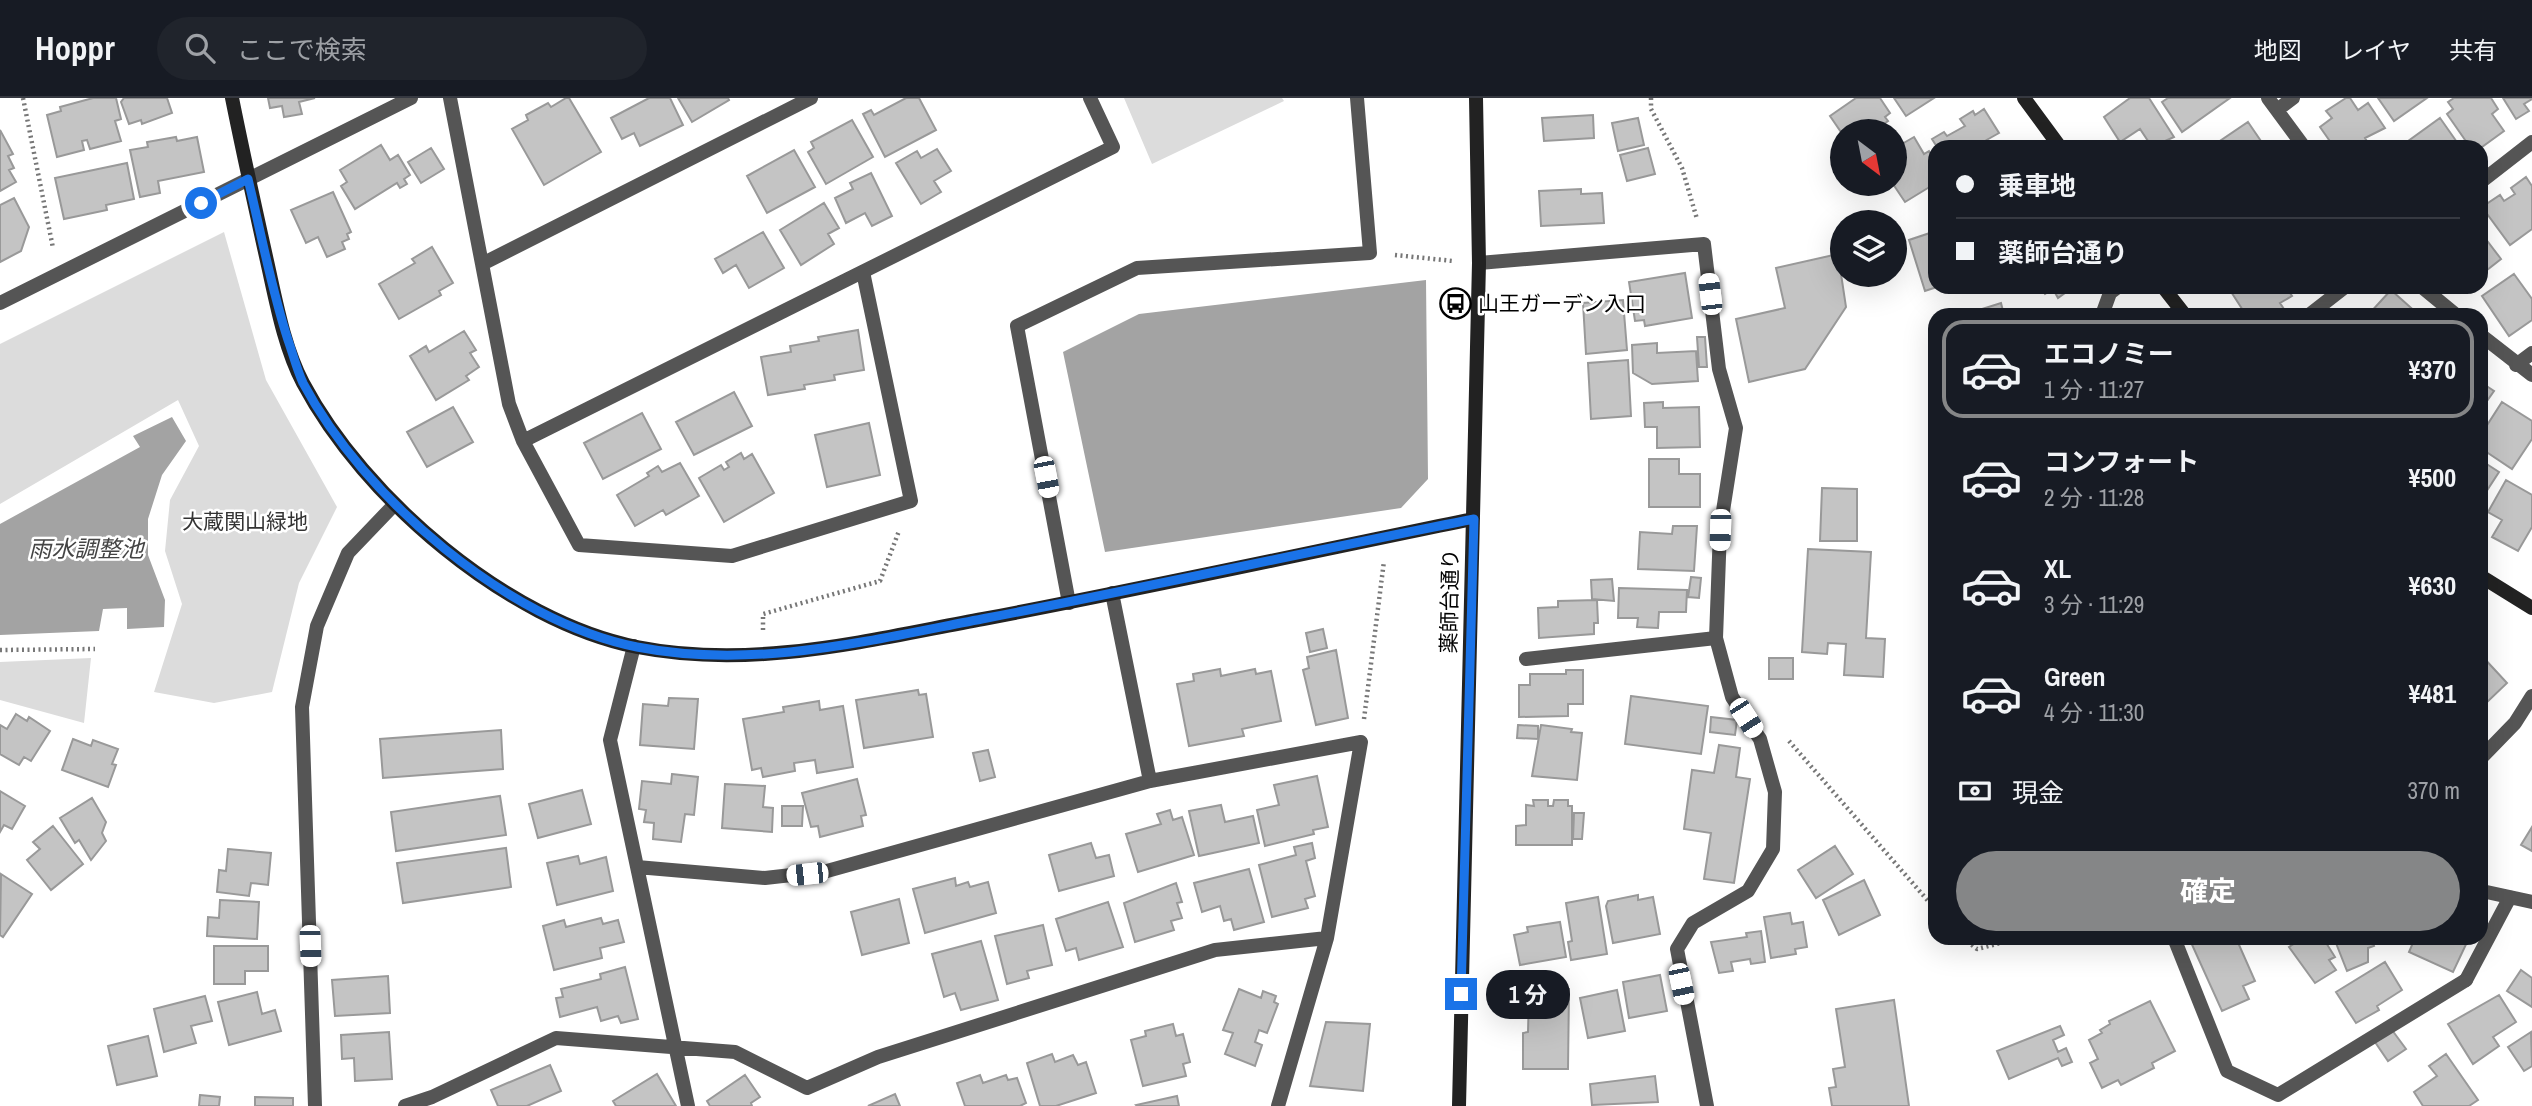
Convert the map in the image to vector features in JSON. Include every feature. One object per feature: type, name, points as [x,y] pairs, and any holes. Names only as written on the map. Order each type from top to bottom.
[{"type":"street","points":[[232,98],[277,306],[302,381],[342,443],[394,505],[424,532],[501,590],[570,625],[634,646],[703,656],[764,656],[808,651],[1069,603],[1474,519]]},
{"type":"street","points":[[0,303],[411,98]]},
{"type":"street","points":[[450,98],[509,404],[523,441],[579,545],[732,556],[911,501],[863,272]]},
{"type":"street","points":[[482,264],[811,98]]},
{"type":"street","points":[[523,441],[1113,147],[1090,98]]},
{"type":"street","points":[[1069,603],[1017,326],[1137,268],[1370,253],[1357,98]]},
{"type":"street","name":"薬師台通り","points":[[1459,1106],[1479,263],[1476,98]]},
{"type":"street","points":[[2024,98],[2055,140]]},
{"type":"street","points":[[2293,98],[2273,104],[2299,140]]},
{"type":"street","points":[[2488,176],[2532,142]]},
{"type":"street","points":[[1479,263],[1703,244],[1719,369],[1736,428],[1720,530],[1716,638],[1732,697],[1760,739],[1775,792],[1773,849],[1748,891],[1693,923],[1677,949],[1707,1106]]},
{"type":"street","points":[[2168,294],[2180,308]]},
{"type":"street","points":[[2318,308],[2336,294]]},
{"type":"street","points":[[2430,294],[2448,308]]},
{"type":"street","points":[[2488,341],[2532,375]]},
{"type":"street","points":[[2516,365],[2532,353]]},
{"type":"street","points":[[315,1106],[302,707],[317,626],[348,554],[394,505]]},
{"type":"street","points":[[2488,581],[2532,608]]},
{"type":"street","points":[[1112,593],[1150,781]]},
{"type":"street","points":[[1526,659],[1716,638]]},
{"type":"street","points":[[634,646],[610,740],[688,1106]]},
{"type":"street","points":[[2488,751],[2515,723],[2532,696]]},
{"type":"street","points":[[637,867],[765,878],[827,871],[1150,781],[1361,741],[1327,938],[1278,1106]]},
{"type":"street","points":[[2488,892],[2532,902]]},
{"type":"street","points":[[2488,938],[2510,897]]},
{"type":"street","points":[[405,1106],[432,1097],[556,1038],[735,1052],[807,1088],[878,1057],[1215,950],[1327,938]]},
{"type":"street","points":[[2177,945],[2227,1071],[2278,1095],[2466,980],[2485,945]]},
{"type":"path","points":[[23,98],[58,274]]},
{"type":"path","points":[[1651,98],[1651,109],[1682,168],[1703,244]]},
{"type":"path","points":[[1370,253],[1479,263]]},
{"type":"path","points":[[763,614],[880,581],[911,501]]},
{"type":"path","points":[[1361,741],[1387,536]]},
{"type":"path","points":[[0,650],[94,649]]},
{"type":"path","points":[[1783,734],[1928,901]]},
{"type":"path","points":[[1972,945],[1977,949],[1993,945]]},
{"type":"green space","points":[[1124,98],[1282,98],[1284,101],[1152,164]]},
{"type":"green space","name":"大蔵関山緑地","points":[[224,232],[266,380],[337,507],[299,583],[272,692],[214,703],[154,692],[182,604],[165,551],[170,500],[199,446],[178,400],[0,504],[0,344]]},
{"type":"green space","points":[[91,658],[84,723],[0,700],[0,662]]},
{"type":"water","points":[[1426,280],[1428,479],[1401,508],[1105,552],[1063,352],[1139,314]]},
{"type":"water","name":"雨水調整池","points":[[172,417],[186,441],[162,475],[148,519],[148,555],[165,600],[164,627],[127,629],[127,608],[103,609],[99,631],[0,635],[0,524],[140,447],[133,436]]},
{"type":"building","points":[[93,98],[116,98],[121,119],[115,121],[121,141],[90,149],[87,140],[82,141],[84,150],[57,157],[47,115],[61,111],[60,107]]},
{"type":"building","points":[[124,98],[167,98],[172,113],[142,124],[141,120],[129,124],[121,102]]},
{"type":"building","points":[[268,98],[315,98],[299,102],[302,114],[284,117],[282,106],[270,108]]},
{"type":"building","points":[[569,98],[601,152],[544,185],[512,129],[528,120],[526,115],[548,103],[551,107]]},
{"type":"building","points":[[649,98],[670,98],[683,125],[640,146],[634,133],[622,139],[611,118]]},
{"type":"building","points":[[678,98],[728,98],[729,100],[692,122]]},
{"type":"building","points":[[906,98],[919,98],[936,130],[885,157],[863,114],[871,110],[874,115]]},
{"type":"building","points":[[1856,98],[1880,98],[1890,113],[1885,117],[1886,119],[1832,119],[1830,116]]},
{"type":"building","points":[[1894,98],[1934,98],[1906,116]]},
{"type":"building","points":[[2130,98],[2149,98],[2174,137],[2167,140],[2147,140],[2140,129],[2119,140],[2104,117]]},
{"type":"building","points":[[2168,98],[2230,98],[2182,132],[2162,102]]},
{"type":"building","points":[[2346,98],[2350,98],[2358,110],[2368,103],[2385,128],[2365,138],[2366,140],[2329,140],[2320,127],[2332,118],[2326,111]]},
{"type":"building","points":[[2378,98],[2427,98],[2394,121]]},
{"type":"building","points":[[2454,98],[2491,98],[2498,109],[2492,114],[2504,131],[2488,143],[2488,140],[2465,140],[2447,114],[2453,109],[2448,102]]},
{"type":"building","points":[[2503,98],[2532,98],[2524,104],[2529,111],[2516,119]]},
{"type":"building","points":[[1984,109],[1999,133],[1987,140],[1932,139],[1944,132],[1947,136],[1965,126],[1960,119],[1973,111],[1975,115]]},
{"type":"building","points":[[1593,115],[1594,138],[1544,141],[1542,118]]},
{"type":"building","points":[[1638,118],[1644,145],[1618,151],[1612,123]]},
{"type":"building","points":[[2440,118],[2455,140],[2410,140]]},
{"type":"building","points":[[852,120],[873,157],[826,184],[808,152],[814,148],[811,142]]},
{"type":"building","points":[[2248,122],[2260,140],[2221,140]]},
{"type":"building","points":[[0,130],[13,154],[8,156],[14,168],[9,170],[16,182],[0,191]]},
{"type":"building","points":[[176,137],[177,141],[197,137],[204,172],[158,181],[160,193],[140,197],[130,150],[148,147],[147,142]]},
{"type":"building","points":[[1914,137],[1924,154],[1928,152],[1928,188],[1905,202],[1901,196],[1908,196],[1908,140]]},
{"type":"building","points":[[381,145],[390,160],[398,155],[410,175],[404,179],[407,184],[400,188],[397,183],[355,209],[341,186],[347,182],[340,170]]},
{"type":"building","points":[[431,148],[444,169],[421,183],[408,162]]},
{"type":"building","points":[[1648,148],[1655,174],[1627,181],[1620,155]]},
{"type":"building","points":[[937,149],[951,171],[934,181],[941,192],[921,204],[896,163],[917,151],[921,158]]},
{"type":"building","points":[[794,150],[815,187],[767,213],[747,176]]},
{"type":"building","points":[[127,163],[134,199],[106,205],[107,210],[64,219],[55,178]]},
{"type":"building","points":[[871,173],[892,216],[872,226],[865,213],[846,223],[835,198],[853,189],[850,183]]},
{"type":"building","points":[[2526,177],[2532,186],[2532,229],[2510,245],[2488,215],[2488,203],[2500,195],[2504,201],[2515,194],[2511,188]]},
{"type":"building","points":[[1581,189],[1581,194],[1602,193],[1604,223],[1541,226],[1539,191]]},
{"type":"building","points":[[333,192],[351,232],[347,234],[349,239],[342,242],[345,249],[327,257],[318,237],[306,243],[291,210]]},
{"type":"building","points":[[14,198],[29,227],[21,251],[0,262],[0,205]]},
{"type":"building","points":[[824,203],[839,228],[828,234],[834,244],[801,265],[780,230]]},
{"type":"building","points":[[763,232],[784,268],[749,288],[736,265],[723,273],[715,259]]},
{"type":"building","points":[[1928,234],[1928,290],[1925,291],[1909,240]]},
{"type":"building","points":[[2488,242],[2501,259],[2488,269]]},
{"type":"building","points":[[432,247],[453,283],[439,291],[441,295],[399,319],[379,284],[415,263],[412,259]]},
{"type":"building","points":[[1830,256],[1830,287],[1843,287],[1846,307],[1805,369],[1749,382],[1736,319],[1785,308],[1776,268]]},
{"type":"building","points":[[1685,273],[1692,318],[1645,326],[1644,320],[1635,321],[1629,282]]},
{"type":"building","points":[[2514,274],[2532,299],[2532,320],[2509,336],[2482,296]]},
{"type":"building","points":[[2232,294],[2292,296],[2280,303],[2283,308],[2242,308]]},
{"type":"building","points":[[2387,294],[2395,294],[2411,308],[2374,308]]},
{"type":"building","points":[[1623,300],[1627,350],[1586,354],[1583,303]]},
{"type":"building","points":[[2001,303],[2002,308],[1985,308]]},
{"type":"building","points":[[858,330],[864,370],[834,375],[835,380],[804,385],[805,389],[768,395],[761,357],[791,352],[790,346],[819,341],[818,337]]},
{"type":"building","points":[[464,331],[476,350],[470,353],[479,367],[466,376],[469,380],[436,400],[410,356],[426,346],[429,352]]},
{"type":"building","points":[[1697,337],[1705,337],[1707,367],[1699,367]]},
{"type":"building","points":[[1657,343],[1657,353],[1696,351],[1698,381],[1652,384],[1633,373],[1632,345]]},
{"type":"building","points":[[1628,360],[1631,416],[1591,419],[1588,363]]},
{"type":"building","points":[[2488,387],[2494,391],[2488,400]]},
{"type":"building","points":[[734,392],[752,426],[694,455],[676,422]]},
{"type":"building","points":[[1663,402],[1663,408],[1699,407],[1700,447],[1657,448],[1657,427],[1645,427],[1644,403]]},
{"type":"building","points":[[2502,402],[2532,421],[2532,439],[2512,469],[2488,453],[2488,424]]},
{"type":"building","points":[[453,407],[473,442],[427,467],[407,432]]},
{"type":"building","points":[[642,413],[661,449],[603,479],[584,443]]},
{"type":"building","points":[[869,423],[880,475],[827,487],[815,435]]},
{"type":"building","points":[[741,453],[744,459],[752,454],[774,493],[724,522],[699,478],[721,465],[724,470],[729,467],[726,462]]},
{"type":"building","points":[[1649,459],[1679,459],[1679,474],[1700,474],[1700,507],[1649,507]]},
{"type":"building","points":[[680,463],[699,496],[666,515],[663,510],[635,526],[617,495],[649,476],[647,473],[658,466],[662,472]]},
{"type":"building","points":[[2488,465],[2499,472],[2488,489]]},
{"type":"building","points":[[2506,480],[2532,495],[2532,527],[2518,551],[2492,537],[2502,520],[2488,512]]},
{"type":"building","points":[[1822,488],[1857,489],[1857,541],[1820,541]]},
{"type":"building","points":[[1673,526],[1697,526],[1694,571],[1638,569],[1640,532],[1672,534]]},
{"type":"building","points":[[1808,549],[1871,552],[1866,638],[1885,639],[1883,677],[1844,675],[1846,644],[1828,643],[1827,654],[1802,652]]},
{"type":"building","points":[[1691,577],[1701,578],[1699,598],[1688,597]]},
{"type":"building","points":[[1612,579],[1614,601],[1592,599],[1591,580]]},
{"type":"building","points":[[1619,588],[1687,590],[1686,612],[1659,612],[1658,628],[1637,627],[1638,618],[1618,618]]},
{"type":"building","points":[[1597,600],[1598,623],[1594,623],[1594,634],[1539,638],[1538,608],[1558,607],[1558,601]]},
{"type":"building","points":[[1323,629],[1327,648],[1310,652],[1306,633]]},
{"type":"building","points":[[1336,650],[1348,718],[1316,725],[1303,670],[1309,668],[1307,657]]},
{"type":"building","points":[[1769,658],[1793,658],[1793,679],[1769,679]]},
{"type":"building","points":[[2488,662],[2507,683],[2488,701]]},
{"type":"building","points":[[1220,669],[1221,676],[1255,669],[1256,674],[1271,671],[1281,721],[1242,729],[1244,736],[1189,746],[1177,684],[1194,681],[1193,674]]},
{"type":"building","points":[[1566,670],[1583,670],[1583,704],[1568,704],[1568,716],[1519,717],[1519,685],[1530,685],[1530,674],[1566,674]]},
{"type":"building","points":[[918,690],[919,695],[926,694],[933,737],[864,748],[856,700]]},
{"type":"building","points":[[1631,696],[1708,706],[1701,754],[1625,744]]},
{"type":"building","points":[[669,698],[698,699],[694,749],[640,745],[643,704],[668,706]]},
{"type":"building","points":[[819,701],[820,710],[843,706],[853,767],[817,773],[815,760],[794,763],[795,771],[763,777],[761,768],[752,770],[743,719],[784,712],[783,707]]},
{"type":"building","points":[[16,714],[27,721],[29,717],[50,731],[31,761],[24,757],[19,765],[0,754],[0,725],[7,729]]},
{"type":"building","points":[[1711,717],[1737,720],[1735,735],[1710,732]]},
{"type":"building","points":[[1518,725],[1538,726],[1538,739],[1517,738]]},
{"type":"building","points":[[1541,725],[1582,733],[1577,780],[1532,776]]},
{"type":"building","points":[[501,730],[503,769],[383,778],[380,739]]},
{"type":"building","points":[[73,739],[91,746],[93,740],[118,749],[112,764],[116,765],[108,787],[62,770]]},
{"type":"building","points":[[1719,745],[1740,748],[1736,777],[1750,779],[1734,883],[1704,879],[1711,833],[1684,829],[1692,770],[1714,773]]},
{"type":"building","points":[[988,750],[995,777],[980,781],[973,753]]},
{"type":"building","points":[[672,774],[698,777],[694,815],[685,814],[681,842],[653,839],[654,823],[644,822],[646,810],[639,809],[642,781],[671,784]]},
{"type":"building","points":[[1317,776],[1328,827],[1313,830],[1314,834],[1265,846],[1257,810],[1279,805],[1274,785]]},
{"type":"building","points":[[857,779],[866,815],[861,816],[863,826],[820,837],[818,826],[811,827],[802,793]]},
{"type":"building","points":[[725,784],[765,786],[763,807],[773,808],[772,832],[722,828]]},
{"type":"building","points":[[582,790],[591,824],[538,838],[529,804]]},
{"type":"building","points":[[0,791],[25,806],[12,829],[4,825],[0,832]]},
{"type":"building","points":[[500,796],[506,835],[396,851],[391,812]]},
{"type":"building","points":[[92,798],[106,822],[102,833],[106,841],[91,860],[79,840],[75,843],[60,818]]},
{"type":"building","points":[[1533,800],[1548,800],[1548,806],[1553,806],[1554,800],[1568,800],[1568,806],[1572,806],[1572,845],[1516,845],[1516,826],[1526,825],[1526,805],[1534,806]]},
{"type":"building","points":[[1221,805],[1225,822],[1253,816],[1259,843],[1199,856],[1189,811]]},
{"type":"building","points":[[782,806],[803,806],[802,826],[782,826]]},
{"type":"building","points":[[1170,810],[1173,820],[1182,817],[1194,855],[1138,872],[1126,834],[1161,824],[1157,814]]},
{"type":"building","points":[[1574,813],[1584,813],[1582,839],[1573,839]]},
{"type":"building","points":[[53,826],[83,864],[51,890],[27,860],[40,849],[33,842]]},
{"type":"building","points":[[2532,827],[2532,851],[2521,845]]},
{"type":"building","points":[[1091,843],[1096,858],[1109,855],[1114,876],[1059,891],[1049,855]]},
{"type":"building","points":[[1312,843],[1315,858],[1306,861],[1315,896],[1305,899],[1308,908],[1272,917],[1259,865],[1296,855],[1294,847]]},
{"type":"building","points":[[1835,846],[1853,874],[1816,898],[1798,870]]},
{"type":"building","points":[[506,848],[511,887],[403,903],[397,863]]},
{"type":"building","points":[[228,849],[271,853],[268,885],[251,883],[249,896],[217,892],[219,870],[226,871]]},
{"type":"building","points":[[578,856],[580,864],[606,857],[613,891],[557,905],[547,863]]},
{"type":"building","points":[[1249,869],[1264,922],[1234,930],[1231,919],[1224,921],[1220,906],[1202,912],[1194,883]]},
{"type":"building","points":[[1,874],[32,894],[3,937],[0,935]]},
{"type":"building","points":[[955,878],[956,886],[968,882],[970,887],[988,882],[996,913],[925,933],[913,889]]},
{"type":"building","points":[[1864,880],[1880,915],[1839,935],[1823,900]]},
{"type":"building","points":[[1176,883],[1182,902],[1177,903],[1182,918],[1171,921],[1174,930],[1135,942],[1124,903]]},
{"type":"building","points":[[1638,895],[1638,900],[1653,897],[1660,934],[1613,943],[1606,906],[1608,901]]},
{"type":"building","points":[[1598,897],[1607,954],[1571,960],[1568,942],[1572,941],[1566,903]]},
{"type":"building","points":[[899,899],[909,943],[862,955],[851,912]]},
{"type":"building","points":[[220,900],[259,902],[257,939],[207,936],[208,917],[219,918]]},
{"type":"building","points":[[1108,902],[1123,947],[1079,960],[1076,948],[1066,951],[1056,919]]},
{"type":"building","points":[[1790,913],[1792,924],[1803,922],[1807,947],[1795,949],[1796,954],[1771,958],[1764,917]]},
{"type":"building","points":[[601,918],[603,924],[618,920],[624,942],[600,948],[602,958],[554,970],[543,926],[564,920],[566,927]]},
{"type":"building","points":[[1560,922],[1566,957],[1520,965],[1514,935],[1528,932],[1527,927]]},
{"type":"building","points":[[1043,925],[1052,965],[1027,971],[1029,978],[1007,984],[995,936]]},
{"type":"building","points":[[1761,931],[1765,962],[1751,964],[1750,959],[1731,962],[1733,971],[1719,973],[1711,942],[1747,937],[1746,933]]},
{"type":"building","points":[[981,941],[998,1000],[961,1010],[955,993],[944,997],[932,954]]},
{"type":"building","points":[[2192,945],[2239,945],[2255,981],[2243,986],[2249,999],[2222,1011]]},
{"type":"building","points":[[2327,945],[2335,957],[2329,960],[2336,970],[2315,983],[2289,947]]},
{"type":"building","points":[[2337,945],[2374,945],[2368,948],[2368,962],[2347,971]]},
{"type":"building","points":[[2412,945],[2466,945],[2453,972],[2409,952]]},
{"type":"building","points":[[214,946],[268,946],[268,971],[245,971],[245,984],[214,984]]},
{"type":"building","points":[[2385,962],[2402,990],[2377,1006],[2379,1010],[2356,1023],[2336,992]]},
{"type":"building","points":[[625,967],[638,1019],[621,1023],[618,1016],[601,1021],[597,1007],[560,1017],[556,998],[563,997],[561,989],[601,979],[600,974]]},
{"type":"building","points":[[2521,970],[2532,978],[2532,1007],[2507,991]]},
{"type":"building","points":[[1660,975],[1667,1011],[1629,1018],[1623,982]]},
{"type":"building","points":[[388,976],[390,1013],[335,1016],[332,980]]},
{"type":"building","points":[[1239,989],[1261,998],[1263,991],[1276,996],[1274,1002],[1278,1004],[1267,1033],[1259,1030],[1255,1042],[1262,1045],[1255,1066],[1225,1054],[1233,1033],[1223,1030]]},
{"type":"building","points":[[1550,989],[1569,989],[1568,1069],[1523,1069],[1523,1033],[1528,1032],[1529,995],[1550,995]]},
{"type":"building","points":[[1617,990],[1625,1031],[1588,1038],[1580,998]]},
{"type":"building","points":[[257,992],[262,1014],[275,1010],[281,1031],[229,1045],[218,1002]]},
{"type":"building","points":[[2499,995],[2516,1022],[2493,1037],[2499,1046],[2473,1064],[2448,1024]]},
{"type":"building","points":[[205,996],[212,1021],[191,1026],[196,1043],[164,1052],[154,1009]]},
{"type":"building","points":[[1894,1000],[1909,1106],[1832,1106],[1829,1088],[1836,1087],[1833,1069],[1845,1067],[1836,1009]]},
{"type":"building","points":[[2150,1001],[2175,1051],[2152,1063],[2154,1068],[2121,1085],[2118,1080],[2102,1088],[2090,1063],[2098,1059],[2089,1040],[2102,1033],[2100,1030],[2110,1024],[2109,1021]]},
{"type":"building","points":[[1326,1022],[1370,1024],[1363,1091],[1310,1086]]},
{"type":"building","points":[[1173,1024],[1176,1036],[1183,1034],[1190,1062],[1183,1064],[1186,1076],[1143,1086],[1131,1040],[1146,1036],[1145,1031]]},
{"type":"building","points":[[2060,1026],[2064,1035],[2053,1040],[2058,1052],[2066,1048],[2072,1062],[2062,1066],[2058,1058],[2009,1079],[1997,1051]]},
{"type":"building","points":[[2392,1030],[2406,1049],[2388,1061],[2375,1042]]},
{"type":"building","points":[[389,1032],[392,1079],[355,1081],[354,1058],[342,1059],[341,1035]]},
{"type":"building","points":[[2531,1032],[2532,1066],[2524,1071],[2508,1047]]},
{"type":"building","points":[[148,1036],[157,1076],[117,1085],[108,1046]]},
{"type":"building","points":[[1052,1054],[1055,1062],[1073,1055],[1078,1065],[1086,1062],[1096,1093],[1056,1106],[1040,1106],[1027,1063]]},
{"type":"building","points":[[2446,1054],[2478,1100],[2469,1106],[2423,1106],[2414,1092],[2437,1076],[2429,1066]]},
{"type":"building","points":[[550,1065],[561,1091],[527,1106],[498,1106],[491,1090]]},
{"type":"building","points":[[657,1074],[676,1106],[616,1106],[613,1101]]},
{"type":"building","points":[[745,1075],[760,1097],[751,1103],[752,1106],[710,1106],[707,1101]]},
{"type":"building","points":[[980,1075],[983,1083],[1006,1075],[1008,1080],[1017,1078],[1026,1103],[1020,1106],[965,1106],[957,1083]]},
{"type":"building","points":[[1655,1076],[1658,1102],[1592,1105],[1590,1084]]},
{"type":"building","points":[[895,1094],[900,1106],[868,1106]]},
{"type":"building","points":[[200,1095],[220,1097],[219,1106],[199,1106]]},
{"type":"building","points":[[1177,1096],[1179,1106],[1136,1105]]},
{"type":"building","points":[[255,1097],[293,1098],[293,1106],[255,1106]]},
{"type":"place","name":"山王ガーデン入口","points":[[1455,304]]},
{"type":"route","points":[[201,203],[248,179],[277,306],[302,381],[342,443],[394,505],[424,532],[501,590],[570,625],[634,646],[703,656],[764,656],[808,651],[1069,603],[1474,519],[1461,994]]}]
